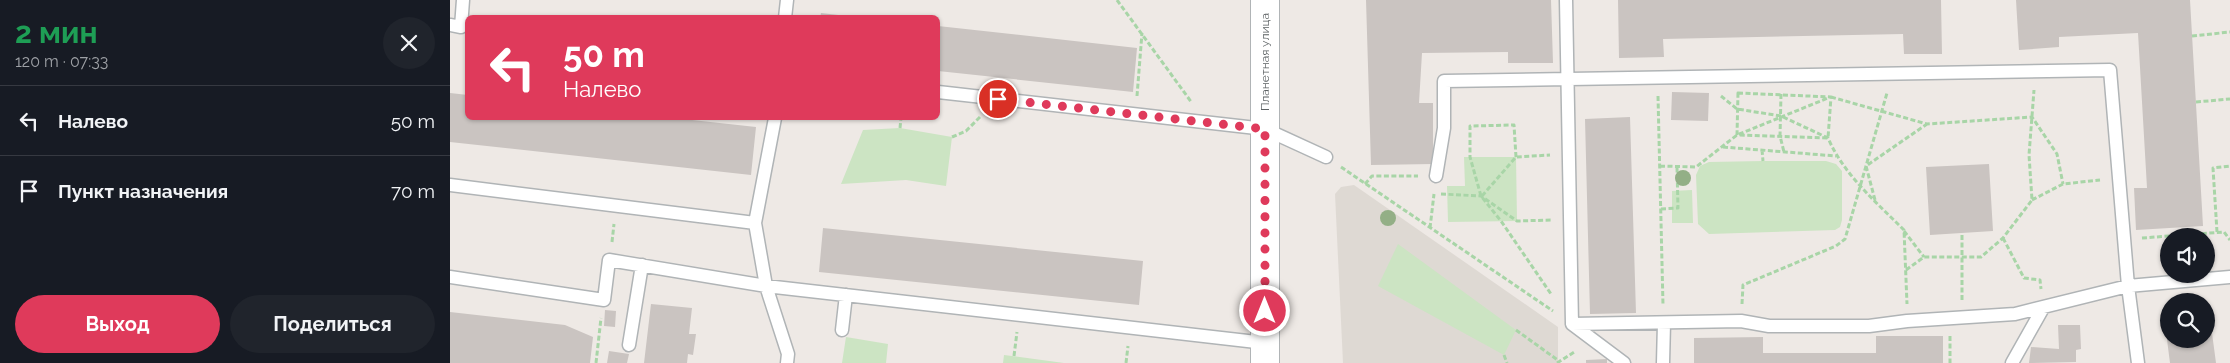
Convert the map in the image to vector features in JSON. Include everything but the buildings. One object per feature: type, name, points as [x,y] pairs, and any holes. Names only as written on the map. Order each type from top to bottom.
[{"type":"street","name":"Планетная улица","points":[[1265,0],[1265,353]]},
{"type":"lane","points":[[450,25],[461,27],[463,0]]},
{"type":"lane","points":[[785,15],[786,0]]},
{"type":"lane","points":[[1566,0],[1572,324]]},
{"type":"lane","points":[[1436,176],[1444,128],[1444,81],[2110,70],[2128,286],[2138,363]]},
{"type":"lane","points":[[940,92],[1265,129],[1326,157]]},
{"type":"lane","points":[[775,120],[755,223],[766,286],[788,354],[787,363]]},
{"type":"lane","points":[[450,185],[755,223]]},
{"type":"lane","points":[[450,277],[604,300],[609,260],[766,286],[846,295],[1265,353]]},
{"type":"lane","points":[[629,345],[642,265]]},
{"type":"lane","points":[[1572,324],[1741,321],[1769,326],[1869,326],[1908,321],[1956,320],[2015,314],[2128,286],[2230,276]]},
{"type":"lane","points":[[842,330],[846,295]]},
{"type":"lane","points":[[2012,363],[2043,308]]},
{"type":"lane","points":[[1663,363],[1664,323]]},
{"type":"lane","points":[[1572,324],[1624,363]]},
{"type":"path","points":[[1118,0],[1206,122]]},
{"type":"path","points":[[2192,36],[2230,32]]},
{"type":"path","points":[[1136,114],[1142,33]]},
{"type":"path","points":[[2032,200],[2029,154],[2035,71]]},
{"type":"path","points":[[1741,321],[1743,285],[1836,246],[1845,238],[1859,185],[1883,112],[1891,75]]},
{"type":"path","points":[[1658,78],[1664,323]]},
{"type":"path","points":[[1737,135],[1738,94],[1831,97],[1927,124],[2032,116]]},
{"type":"path","points":[[1781,95],[1780,136],[1784,152]]},
{"type":"path","points":[[1660,166],[1696,167],[1737,135],[1831,97]]},
{"type":"path","points":[[1831,97],[1828,138],[1836,156],[1859,185],[1904,230],[1924,257]]},
{"type":"path","points":[[952,137],[966,131],[998,99]]},
{"type":"path","points":[[2196,102],[2230,99]]},
{"type":"path","points":[[1738,109],[1781,116],[1828,138]]},
{"type":"path","points":[[2032,116],[2057,154],[2062,184]]},
{"type":"path","points":[[900,128],[901,120]]},
{"type":"path","points":[[1866,166],[1927,124]]},
{"type":"path","points":[[1516,157],[1514,125],[1470,126],[1470,157],[1481,196],[1501,221],[1572,324]]},
{"type":"path","points":[[1737,135],[1828,138]]},
{"type":"path","points":[[1722,146],[1836,156]]},
{"type":"path","points":[[1762,150],[1763,161]]},
{"type":"path","points":[[1481,196],[1516,157],[1569,154]]},
{"type":"path","points":[[1326,157],[1572,324]]},
{"type":"path","points":[[1661,208],[1678,208],[1677,166]]},
{"type":"path","points":[[1866,166],[1876,202]]},
{"type":"path","points":[[2217,232],[2213,168],[2230,166]]},
{"type":"path","points":[[1365,184],[1372,176],[1436,176],[1430,228]]},
{"type":"path","points":[[1906,271],[1924,257],[1981,257],[2003,238],[2032,200],[2062,184],[2120,178]]},
{"type":"path","points":[[1434,194],[1481,196],[1517,220],[1570,220]]},
{"type":"path","points":[[609,260],[617,206]]},
{"type":"path","points":[[1904,230],[1908,321]]},
{"type":"path","points":[[2124,240],[2217,232],[2224,232],[2230,240]]},
{"type":"path","points":[[1950,363],[1962,258],[1962,233]]},
{"type":"path","points":[[2003,238],[2024,278],[2040,280],[2043,308]]},
{"type":"path","points":[[596,363],[604,300]]},
{"type":"path","points":[[1516,330],[1558,361],[1557,363]]},
{"type":"path","points":[[1504,355],[1506,363]]},
{"type":"shaded area","points":[[1354,185],[1558,327],[1558,363],[1343,363],[1335,194],[1341,187]]},
{"type":"green space","points":[[900,128],[952,137],[946,186],[906,180],[841,184],[863,130]]},
{"type":"green space","points":[[1464,157],[1516,157],[1517,221],[1448,222],[1447,186],[1465,186]]},
{"type":"green space","points":[[1826,161],[1836,164],[1842,171],[1842,220],[1840,227],[1835,230],[1709,234],[1698,224],[1696,175],[1700,166],[1709,162]]},
{"type":"green space","points":[[1692,190],[1693,223],[1672,223],[1672,191]]},
{"type":"green space","points":[[1398,244],[1516,330],[1504,355],[1378,286]]},
{"type":"green space","points":[[846,337],[888,344],[886,363],[842,363]]},
{"type":"green space","points":[[1004,355],[1064,363],[1003,363]]},
{"type":"route","points":[[998,99],[1265,129],[1265,311]]}]
